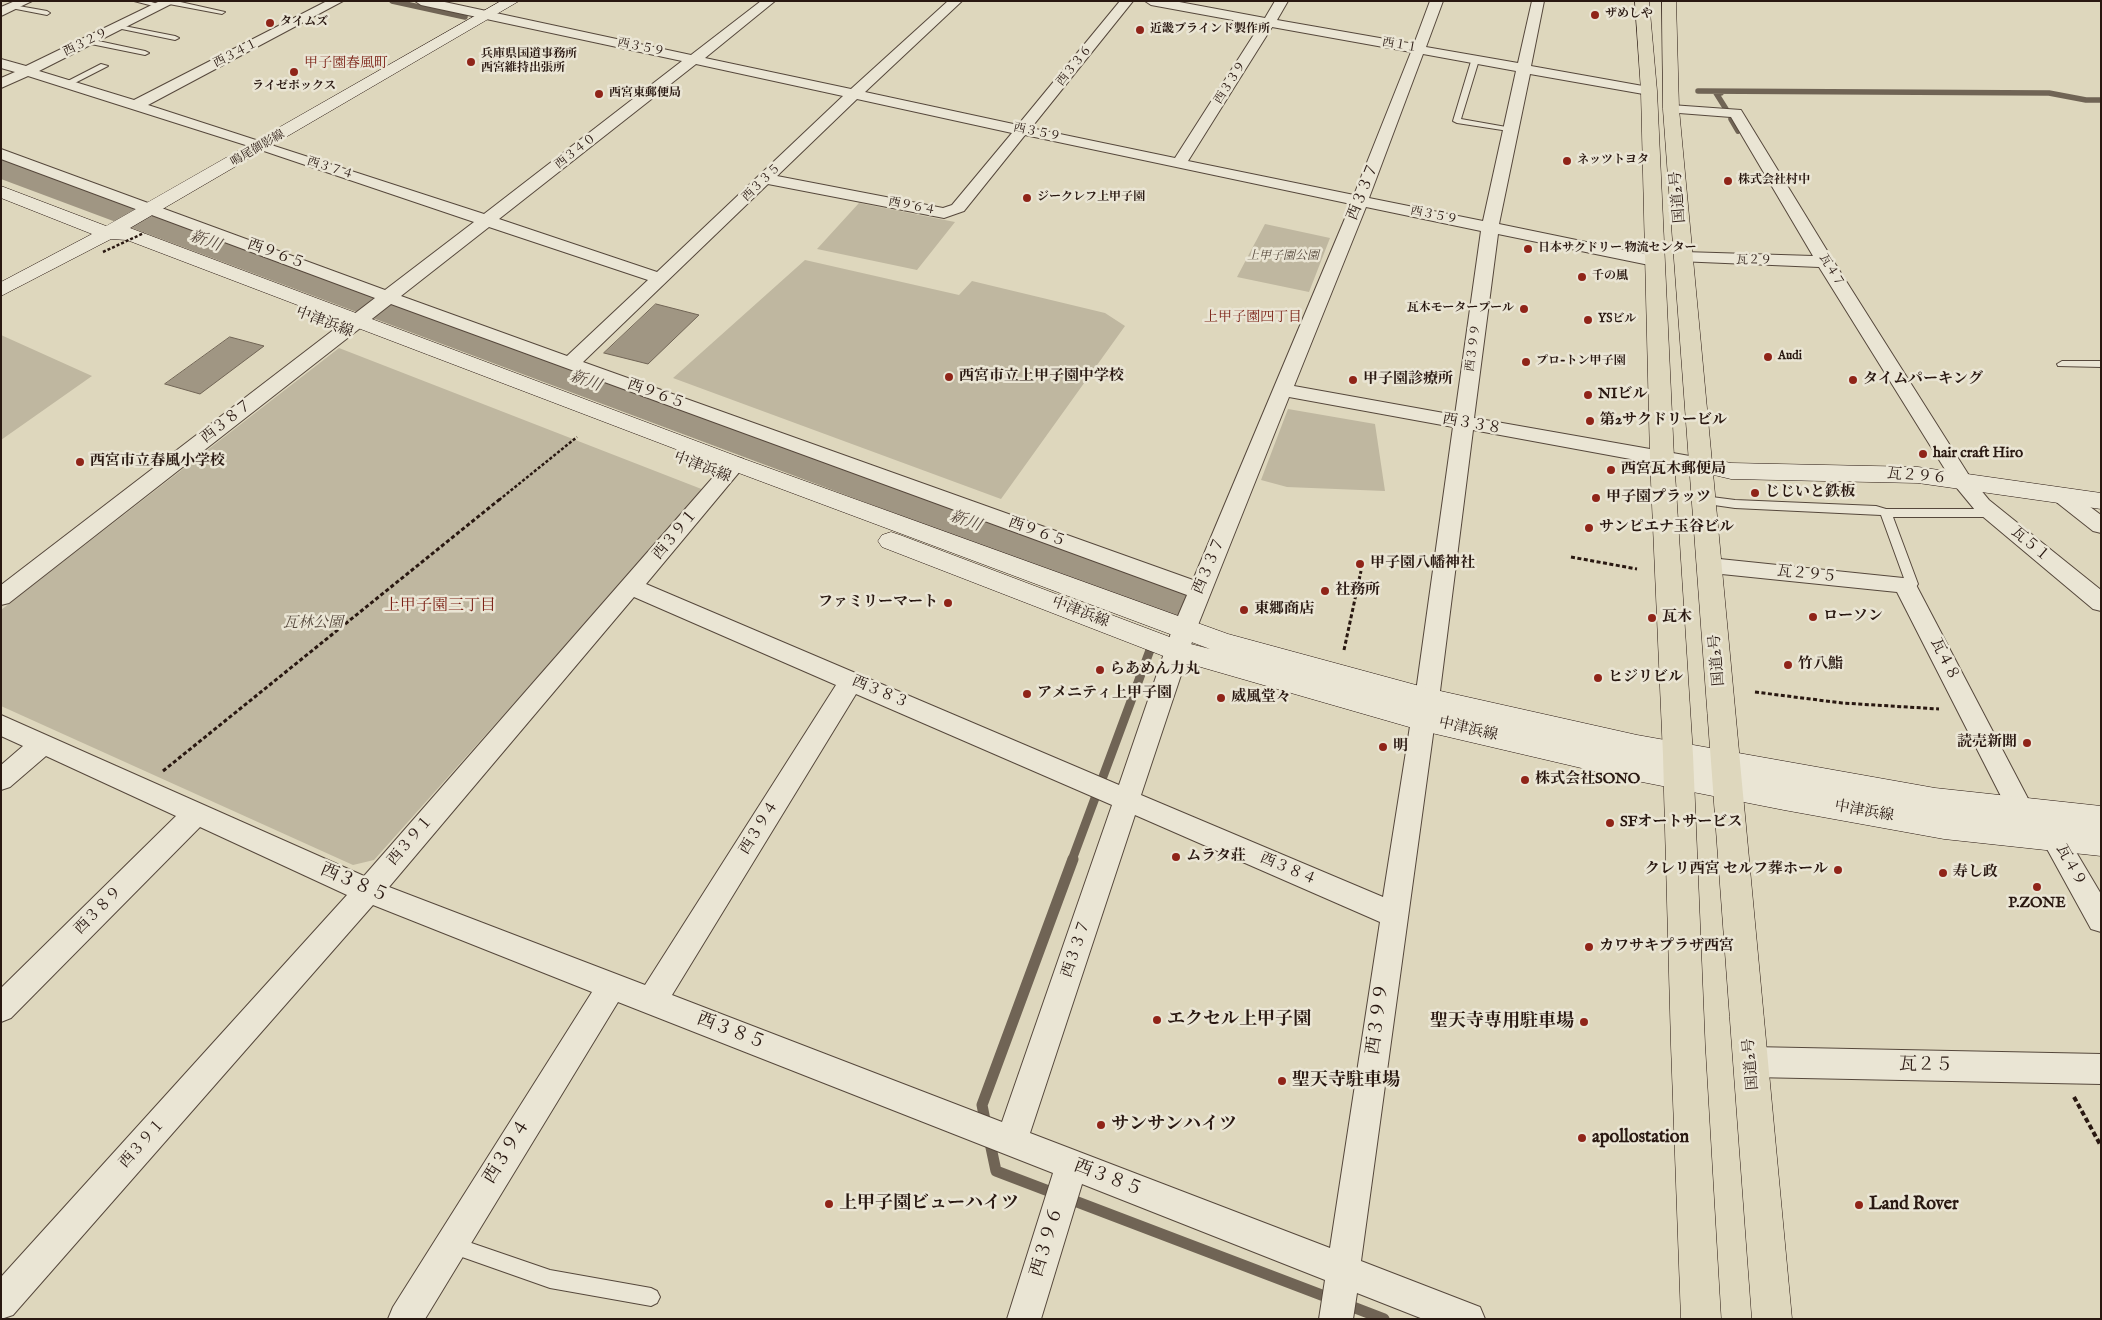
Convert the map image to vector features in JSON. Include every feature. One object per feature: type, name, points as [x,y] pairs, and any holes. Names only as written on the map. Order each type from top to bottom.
[{"type":"highway","name":"国道2号","points":[[1642,1],[1648,91],[1662,458],[1678,766],[1688,1045],[1701,1319]]},
{"type":"highway","name":"国道2号","points":[[1669,1],[1671,109],[1772,1319]]},
{"type":"street","name":"西３４１","points":[[134,106],[337,1]]},
{"type":"street","name":"西３５９","points":[[421,1],[1179,164],[1654,261]]},
{"type":"street","name":"鳴尾御影線","points":[[1,290],[120,235],[149,211],[512,1]]},
{"type":"street","name":"西３４０","points":[[386,300],[769,1]]},
{"type":"street","name":"西３３５","points":[[570,364],[655,285],[658,278],[666,275],[854,94],[956,1]]},
{"type":"street","name":"西３３６","points":[[1022,130],[1127,1]]},
{"type":"street","name":"西１１","points":[[1151,1],[1648,91]]},
{"type":"street","name":"西３３９","points":[[1179,164],[1282,1]]},
{"type":"street","name":"西３３７","points":[[995,1136],[1127,800],[1180,640],[1199,591],[1360,201],[1438,1]]},
{"type":"street","name":"西３９９","points":[[1336,1319],[1425,709],[1490,228],[1538,1]]},
{"type":"street","name":"西３２９","points":[[1,84],[167,3]]},
{"type":"street","name":"西３７４","points":[[1,63],[263,146],[658,278]]},
{"type":"street","name":"瓦４７","points":[[1671,109],[1736,113],[1825,262],[1963,482]]},
{"type":"street","name":"西９６４","points":[[766,179],[944,213],[958,208],[1022,130]]},
{"type":"street","name":"西９６５","points":[[1,154],[386,300],[570,364],[1199,591]]},
{"type":"street","name":"中津浜線","points":[[1,191],[120,235],[130,234],[356,321],[731,470],[1180,640],[1425,709],[1678,766],[1727,775],[1944,826],[2101,843]]},
{"type":"street","name":"瓦２９","points":[[1684,257],[1825,262]]},
{"type":"street","name":"西３８７","points":[[1,597],[356,321],[386,300]]},
{"type":"street","name":"西３３８","points":[[1282,390],[1701,466]]},
{"type":"street","name":"瓦２９６","points":[[1701,466],[1731,471],[1918,475],[2101,501]]},
{"type":"street","name":"西３９１","points":[[1,1303],[368,891],[731,470]]},
{"type":"street","name":"瓦５１","points":[[1963,482],[1993,513],[2101,603]]},
{"type":"street","points":[[2062,496],[2101,526]]},
{"type":"street","name":"瓦２９５","points":[[1710,566],[1905,585]]},
{"type":"street","name":"瓦４８","points":[[1905,585],[2022,810]]},
{"type":"street","name":"西３８３","points":[[632,587],[852,680],[1127,800]]},
{"type":"street","name":"西３９４","points":[[652,1001],[852,680]]},
{"type":"street","name":"西３８５","points":[[1,725],[368,891],[1468,1319]]},
{"type":"street","points":[[1,780],[43,744]]},
{"type":"street","name":"中津浜線","points":[[1727,775],[2101,819]]},
{"type":"street","name":"西３８４","points":[[1127,800],[1394,915]]},
{"type":"street","name":"西３８９","points":[[1,1008],[196,813]]},
{"type":"street","name":"瓦４９","points":[[2054,838],[2101,920]]},
{"type":"street","name":"西３９４","points":[[405,1319],[612,986]]},
{"type":"street","name":"瓦２５","points":[[1752,1062],[2101,1069]]},
{"type":"street","name":"西３９６","points":[[1024,1319],[1072,1166]]},
{"type":"lane","points":[[137,1],[167,3],[222,12]]},
{"type":"lane","points":[[13,7],[47,13]]},
{"type":"lane","points":[[119,27],[175,38]]},
{"type":"lane","points":[[89,41],[145,53]]},
{"type":"lane","points":[[1476,60],[1457,121],[1512,130]]},
{"type":"lane","points":[[66,84],[104,66]]},
{"type":"lane","points":[[2062,364],[2101,364]]},
{"type":"lane","points":[[1704,500],[1734,504],[1876,510],[1886,513],[1993,513]]},
{"type":"lane","points":[[1886,513],[1912,584],[1905,585]]},
{"type":"lane","points":[[451,1245],[550,1279],[652,1297]]},
{"type":"path","points":[[142,789],[577,436]]},
{"type":"path","points":[[1571,557],[1637,569]]},
{"type":"path","points":[[1343,651],[1361,571]]},
{"type":"path","points":[[1756,692],[1842,703],[1970,710]]},
{"type":"path","points":[[2058,1068],[2101,1146]]},
{"type":"green space","points":[[859,203],[955,222],[917,270],[817,249]]},
{"type":"green space","name":"上甲子園公園","points":[[1265,224],[1330,238],[1309,292],[1237,277]]},
{"type":"green space","points":[[805,260],[959,295],[972,281],[1105,313],[1125,326],[1001,499],[673,378]]},
{"type":"green space","points":[[1,335],[92,376],[1,440]]},
{"type":"green space","name":"瓦林公園","points":[[339,348],[704,490],[374,860],[353,865],[1,706],[1,610]]},
{"type":"green space","points":[[1288,409],[1375,424],[1385,491],[1287,487],[1261,480]]},
{"type":"shaded area","points":[[656,304],[699,315],[648,364],[604,353]]},
{"type":"shaded area","points":[[230,337],[264,346],[200,394],[165,384]]},
{"type":"waterway","points":[[392,1],[465,17]]},
{"type":"waterway","points":[[1698,91],[2049,93],[2086,100],[2101,100]]},
{"type":"waterway","points":[[1721,93],[1716,93],[1726,109]]},
{"type":"waterway","points":[[1731,119],[1738,131]]},
{"type":"waterway","name":"新川","points":[[1,167],[1114,577],[1168,600]]},
{"type":"waterway","points":[[1072,860],[1150,650]]},
{"type":"waterway","points":[[986,1125],[982,1105],[1073,859]]},
{"type":"waterway","points":[[989,1138],[996,1171],[1332,1299]]},
{"type":"waterway","points":[[1345,1304],[1384,1319]]},
{"type":"place","name":"ザめしや","points":[[1595,15]]},
{"type":"place","name":"タイムズ","points":[[270,23]]},
{"type":"place","name":"近畿ブラインド製作所","points":[[1140,30]]},
{"type":"place","name":"兵庫県国道事務所 西宮維持出張所","points":[[471,62]]},
{"type":"place","name":"ライゼボックス","points":[[294,72]]},
{"type":"place","name":"西宮東郵便局","points":[[599,94]]},
{"type":"place","name":"ネッツトヨタ","points":[[1567,161]]},
{"type":"place","name":"株式会社村中","points":[[1728,181]]},
{"type":"place","name":"ジークレフ上甲子園","points":[[1027,198]]},
{"type":"place","name":"日本サクドリー 物流センター","points":[[1528,249]]},
{"type":"place","name":"千の風","points":[[1582,277]]},
{"type":"place","name":"瓦木モータープール","points":[[1524,309]]},
{"type":"place","name":"YSビル","points":[[1588,320]]},
{"type":"place","name":"Audi","points":[[1768,357]]},
{"type":"place","name":"プロ-トン甲子園","points":[[1526,362]]},
{"type":"place","name":"西宮市立上甲子園中学校","points":[[949,377]]},
{"type":"place","name":"甲子園診療所","points":[[1353,380]]},
{"type":"place","name":"タイムパーキング","points":[[1853,380]]},
{"type":"place","name":"NIビル","points":[[1588,395]]},
{"type":"place","name":"第2サクドリービル","points":[[1590,421]]},
{"type":"place","name":"hair craft Hiro","points":[[1923,454]]},
{"type":"place","name":"西宮市立春風小学校","points":[[80,462]]},
{"type":"place","name":"西宮瓦木郵便局","points":[[1611,470]]},
{"type":"place","name":"じじいと鉄板","points":[[1755,493]]},
{"type":"place","name":"甲子園プラッツ","points":[[1596,498]]},
{"type":"place","name":"サンピエナ玉谷ビル","points":[[1589,528]]},
{"type":"place","name":"甲子園八幡神社","points":[[1360,564]]},
{"type":"place","name":"社務所","points":[[1325,591]]},
{"type":"place","name":"ファミリーマート","points":[[948,603]]},
{"type":"place","name":"東郷商店","points":[[1244,610]]},
{"type":"place","name":"ローソン","points":[[1813,617]]},
{"type":"place","name":"瓦木","points":[[1652,618]]},
{"type":"place","name":"竹八鮨","points":[[1788,665]]},
{"type":"place","name":"らあめん力丸","points":[[1100,670]]},
{"type":"place","name":"ヒジリビル","points":[[1598,678]]},
{"type":"place","name":"アメニティ上甲子園","points":[[1027,694]]},
{"type":"place","name":"威風堂々","points":[[1221,698]]},
{"type":"place","name":"読売新聞","points":[[2027,743]]},
{"type":"place","name":"明","points":[[1383,747]]},
{"type":"place","name":"株式会社SONO","points":[[1525,780]]},
{"type":"place","name":"SFオートサービス","points":[[1610,823]]},
{"type":"place","name":"ムラタ荘","points":[[1176,857]]},
{"type":"place","name":"クレリ西宮 セルフ葬ホール","points":[[1838,870]]},
{"type":"place","name":"寿し政","points":[[1943,873]]},
{"type":"place","name":"P.ZONE","points":[[2037,887]]},
{"type":"place","name":"カワサキプラザ西宮","points":[[1589,947]]},
{"type":"place","name":"エクセル上甲子園","points":[[1157,1020]]},
{"type":"place","name":"聖天寺専用駐車場","points":[[1584,1022]]},
{"type":"place","name":"聖天寺駐車場","points":[[1282,1081]]},
{"type":"place","name":"サンサンハイツ","points":[[1101,1125]]},
{"type":"place","name":"apollostation","points":[[1582,1138]]},
{"type":"place","name":"上甲子園ビューハイツ","points":[[829,1204]]},
{"type":"place","name":"Land Rover","points":[[1859,1205]]},
{"type":"district","name":"甲子園春風町","points":[[346,64]]},
{"type":"district","name":"上甲子園四丁目","points":[[1253,318]]},
{"type":"district","name":"上甲子園三丁目","points":[[440,607]]}]
